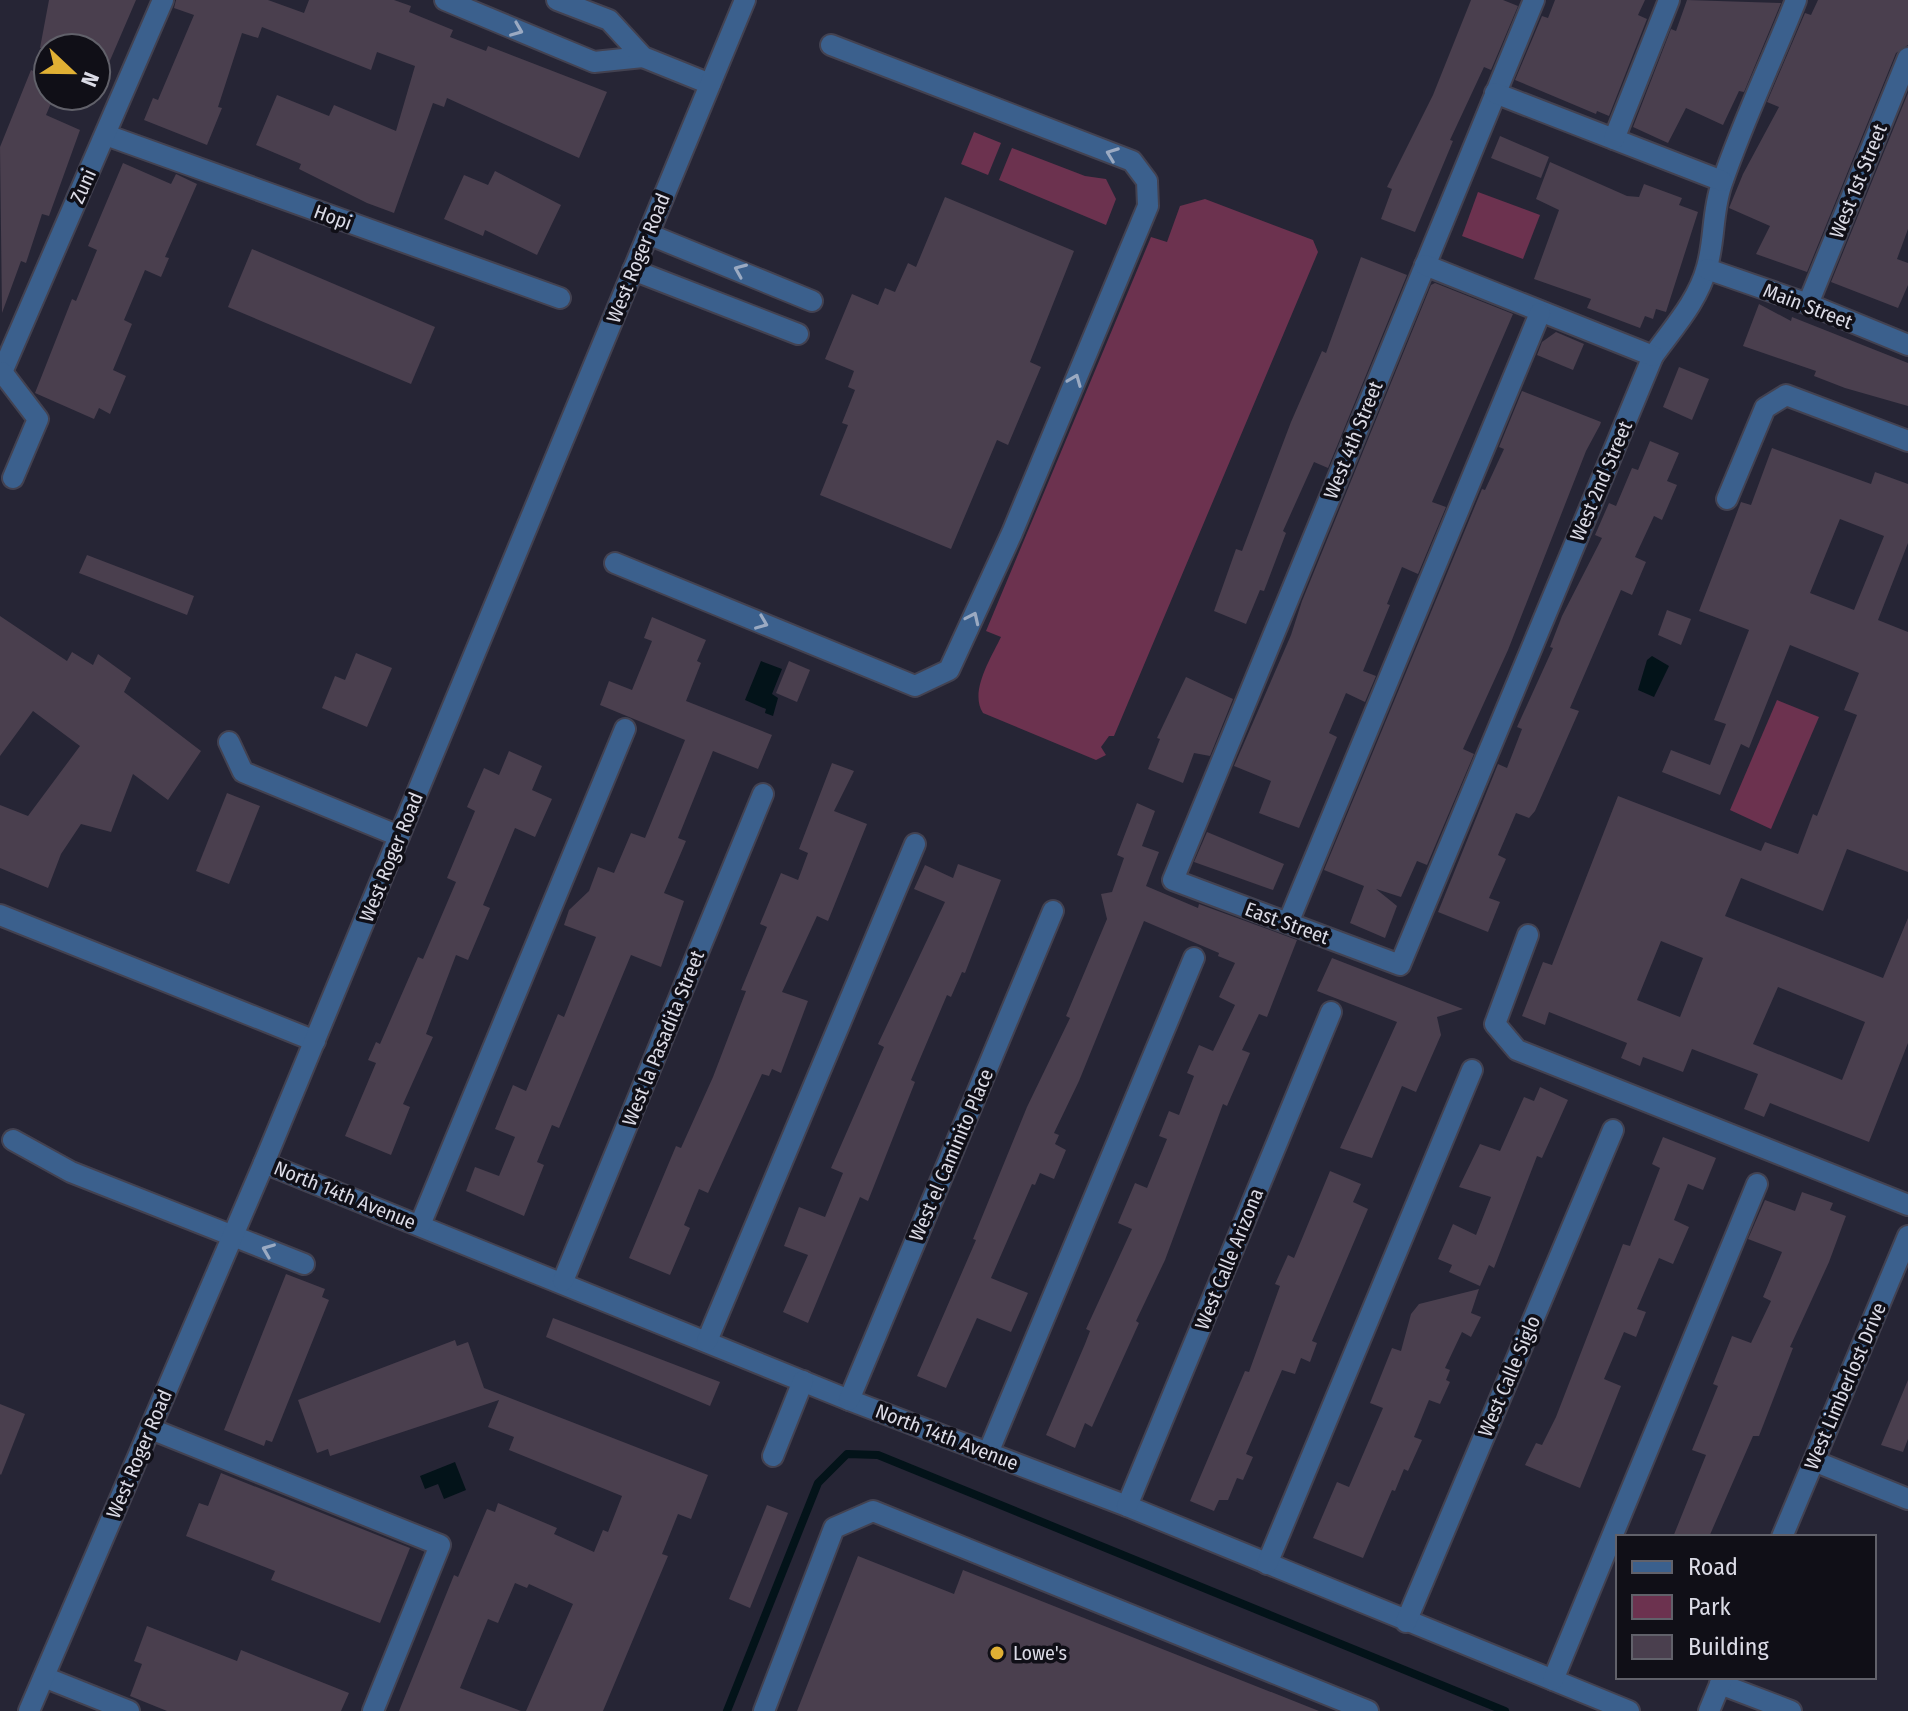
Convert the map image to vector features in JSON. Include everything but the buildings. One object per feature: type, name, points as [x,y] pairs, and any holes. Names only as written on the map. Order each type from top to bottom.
[{"type":"street","name":"Zuni","points":[[1,371],[163,0]]},
{"type":"street","points":[[445,0],[594,62],[643,57]]},
{"type":"street","points":[[557,0],[609,20],[643,57],[710,84]]},
{"type":"street","name":"West Roger Road","points":[[29,1711],[264,1163],[745,0]]},
{"type":"street","name":"West 4th Street","points":[[1173,880],[1534,0]]},
{"type":"street","points":[[1614,139],[1669,0]]},
{"type":"street","name":"West 2nd Street","points":[[1400,965],[1653,356],[1691,305],[1707,269],[1714,235],[1712,213],[1722,181],[1796,0]]},
{"type":"street","points":[[615,563],[915,686],[949,670],[1012,533],[1148,206],[1147,181],[1132,161],[831,45]]},
{"type":"street","name":"West 1st Street","points":[[1808,304],[1908,58]]},
{"type":"street","points":[[1495,93],[1722,181]]},
{"type":"street","name":"Hopi","points":[[106,135],[560,298]]},
{"type":"street","points":[[648,234],[812,301]]},
{"type":"street","points":[[1425,265],[1653,356]]},
{"type":"street","name":"Main Street","points":[[1707,269],[1808,304],[1908,345]]},
{"type":"street","points":[[633,270],[798,334]]},
{"type":"street","points":[[1288,923],[1540,313]]},
{"type":"street","points":[[1,371],[38,419],[13,478]]},
{"type":"street","points":[[1727,499],[1765,408],[1786,395],[1908,441]]},
{"type":"street","points":[[420,1225],[625,729]]},
{"type":"street","points":[[229,742],[243,772],[399,836]]},
{"type":"street","name":"West la Pasadita Street","points":[[563,1281],[763,794]]},
{"type":"street","points":[[707,1341],[915,844]]},
{"type":"street","name":"East Street","points":[[1173,880],[1400,965]]},
{"type":"street","name":"West el Caminito Place","points":[[849,1400],[1053,911]]},
{"type":"street","points":[[0,915],[315,1041]]},
{"type":"street","points":[[1528,935],[1495,1024],[1517,1050],[1908,1205]]},
{"type":"street","points":[[988,1453],[1194,958]]},
{"type":"street","name":"West Calle Arizona","points":[[1127,1506],[1331,1012]]},
{"type":"street","points":[[1267,1564],[1472,1070]]},
{"type":"street","name":"West Calle Siglo","points":[[1406,1622],[1613,1130]]},
{"type":"street","points":[[13,1140],[71,1172],[304,1264]]},
{"type":"street","name":"North 14th Avenue","points":[[264,1163],[563,1281],[849,1400],[1127,1506],[1629,1711]]},
{"type":"street","points":[[1553,1680],[1757,1184]]},
{"type":"street","name":"West Limberlost Drive","points":[[1783,1535],[1908,1236]]},
{"type":"street","points":[[773,1456],[803,1381]]},
{"type":"street","points":[[151,1429],[440,1545],[373,1711]]},
{"type":"street","points":[[1814,1461],[1908,1499]]},
{"type":"street","points":[[764,1711],[834,1528],[873,1511],[1368,1711]]},
{"type":"street","points":[[44,1677],[129,1711]]},
{"type":"street","points":[[1709,1711],[1722,1680],[1791,1711]]},
{"type":"green space","points":[[974,132],[1001,143],[988,175],[961,164]]},
{"type":"green space","points":[[1012,148],[1085,176],[1106,179],[1116,199],[1106,225],[999,180]]},
{"type":"green space","points":[[1478,192],[1540,215],[1523,259],[1462,236]]},
{"type":"green space","points":[[1205,199],[1313,240],[1318,252],[1114,736],[1109,736],[1101,747],[1106,755],[1096,760],[983,713],[979,705],[980,685],[1001,637],[986,631],[1151,237],[1167,242],[1180,206]]},
{"type":"green space","points":[[1777,700],[1819,717],[1771,829],[1730,810]]},
{"type":"shaded area","points":[[1652,656],[1669,666],[1654,697],[1638,690],[1647,660]]},
{"type":"shaded area","points":[[761,661],[782,669],[772,694],[778,698],[773,716],[765,713],[766,709],[745,700]]},
{"type":"shaded area","points":[[455,1462],[466,1490],[444,1499],[438,1484],[425,1489],[420,1476]]},
{"type":"waterway","points":[[727,1711],[818,1483],[847,1454],[878,1455],[1505,1711]]},
{"type":"place","name":"Lowe's","points":[[997,1653]]}]
